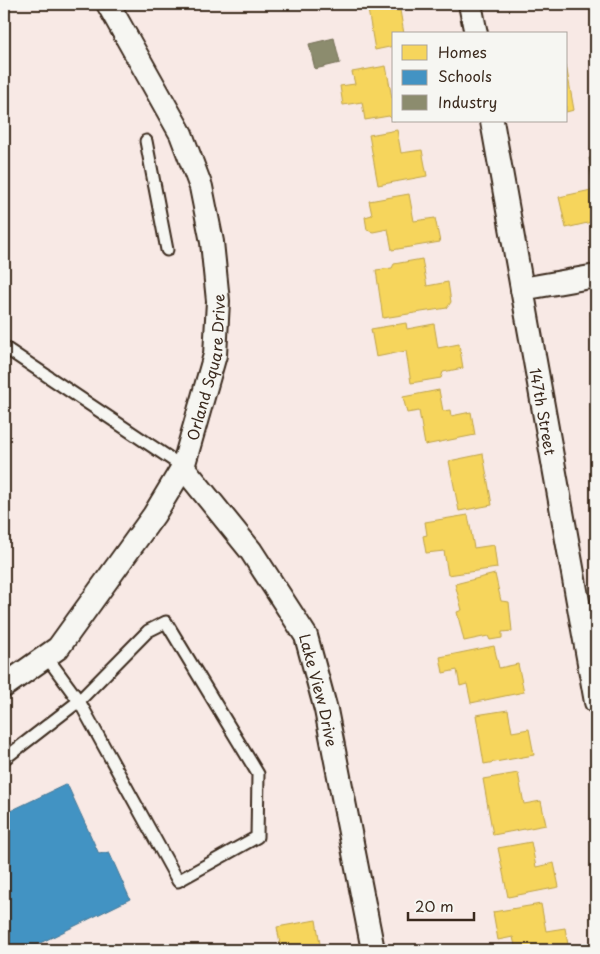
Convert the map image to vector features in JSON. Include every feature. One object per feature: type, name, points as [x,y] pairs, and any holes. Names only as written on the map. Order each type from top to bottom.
[{"type":"street","name":"Orland Square Drive","points":[[4,686],[58,648],[154,515],[183,467],[215,355],[218,301],[212,242],[201,187],[181,134],[108,4]]},
{"type":"street","points":[[470,4],[476,32]]},
{"type":"street","name":"147th Street","points":[[492,122],[596,702]]},
{"type":"street","points":[[522,289],[596,276]]},
{"type":"street","name":"Lake View Drive","points":[[183,467],[251,551],[306,636],[326,710],[373,950]]},
{"type":"lane","points":[[146,141],[167,250]]},
{"type":"lane","points":[[4,347],[183,467]]},
{"type":"lane","points":[[4,759],[80,701],[148,630],[166,622],[258,774],[257,837],[178,882],[80,701],[46,656]]},
{"type":"building: Homes","points":[[367,4],[399,4],[404,32],[392,32],[392,46],[375,50]]},
{"type":"building: Homes","points":[[526,4],[542,4],[527,7]]},
{"type":"building: Homes","points":[[386,66],[392,98],[392,119],[389,116],[365,120],[362,102],[343,105],[340,86],[355,84],[352,72]]},
{"type":"building: Homes","points":[[568,76],[574,110],[568,112]]},
{"type":"building: Homes","points":[[397,130],[401,153],[422,150],[427,176],[378,185],[369,135]]},
{"type":"building: Homes","points":[[596,189],[596,221],[566,228],[559,197]]},
{"type":"building: Homes","points":[[409,194],[414,221],[435,218],[440,242],[392,250],[388,229],[373,232],[367,230],[365,217],[372,215],[369,201]]},
{"type":"building: Homes","points":[[422,259],[427,286],[448,282],[451,302],[447,308],[383,318],[376,270],[392,268],[394,264]]},
{"type":"building: Homes","points":[[406,323],[407,329],[434,324],[438,348],[459,344],[463,368],[443,372],[441,378],[411,383],[406,351],[376,357],[371,329]]},
{"type":"building: Homes","points":[[439,390],[443,411],[450,410],[451,416],[471,412],[475,435],[425,445],[419,411],[407,413],[403,397]]},
{"type":"building: Homes","points":[[483,454],[492,505],[459,511],[449,461]]},
{"type":"building: Homes","points":[[468,515],[474,548],[494,545],[497,568],[448,575],[444,551],[426,553],[423,536],[427,535],[425,522]]},
{"type":"building: Homes","points":[[495,574],[501,601],[509,602],[512,631],[502,632],[502,638],[490,640],[488,636],[464,641],[457,612],[462,610],[455,584]]},
{"type":"building: Homes","points":[[494,646],[499,668],[518,664],[524,692],[471,703],[467,684],[460,686],[457,670],[443,673],[440,657]]},
{"type":"building: Homes","points":[[508,710],[512,732],[529,729],[534,755],[484,764],[476,715]]},
{"type":"building: Homes","points":[[518,773],[524,804],[541,801],[546,825],[493,835],[483,779]]},
{"type":"building: Homes","points":[[531,842],[536,867],[554,863],[559,887],[508,897],[498,848]]},
{"type":"building: Homes","points":[[541,904],[546,931],[565,928],[569,950],[516,950],[513,937],[498,940],[493,912]]},
{"type":"building: Homes","points":[[316,920],[321,950],[281,950],[277,927]]},
{"type":"building: Schools","points":[[67,784],[99,854],[109,852],[130,899],[26,950],[14,950],[9,943],[4,946],[4,814]]},
{"type":"building: Industry","points":[[334,38],[340,63],[315,69],[309,44]]},
{"type":"building: Industry","points":[[596,157],[596,179],[592,180],[589,158]]}]
